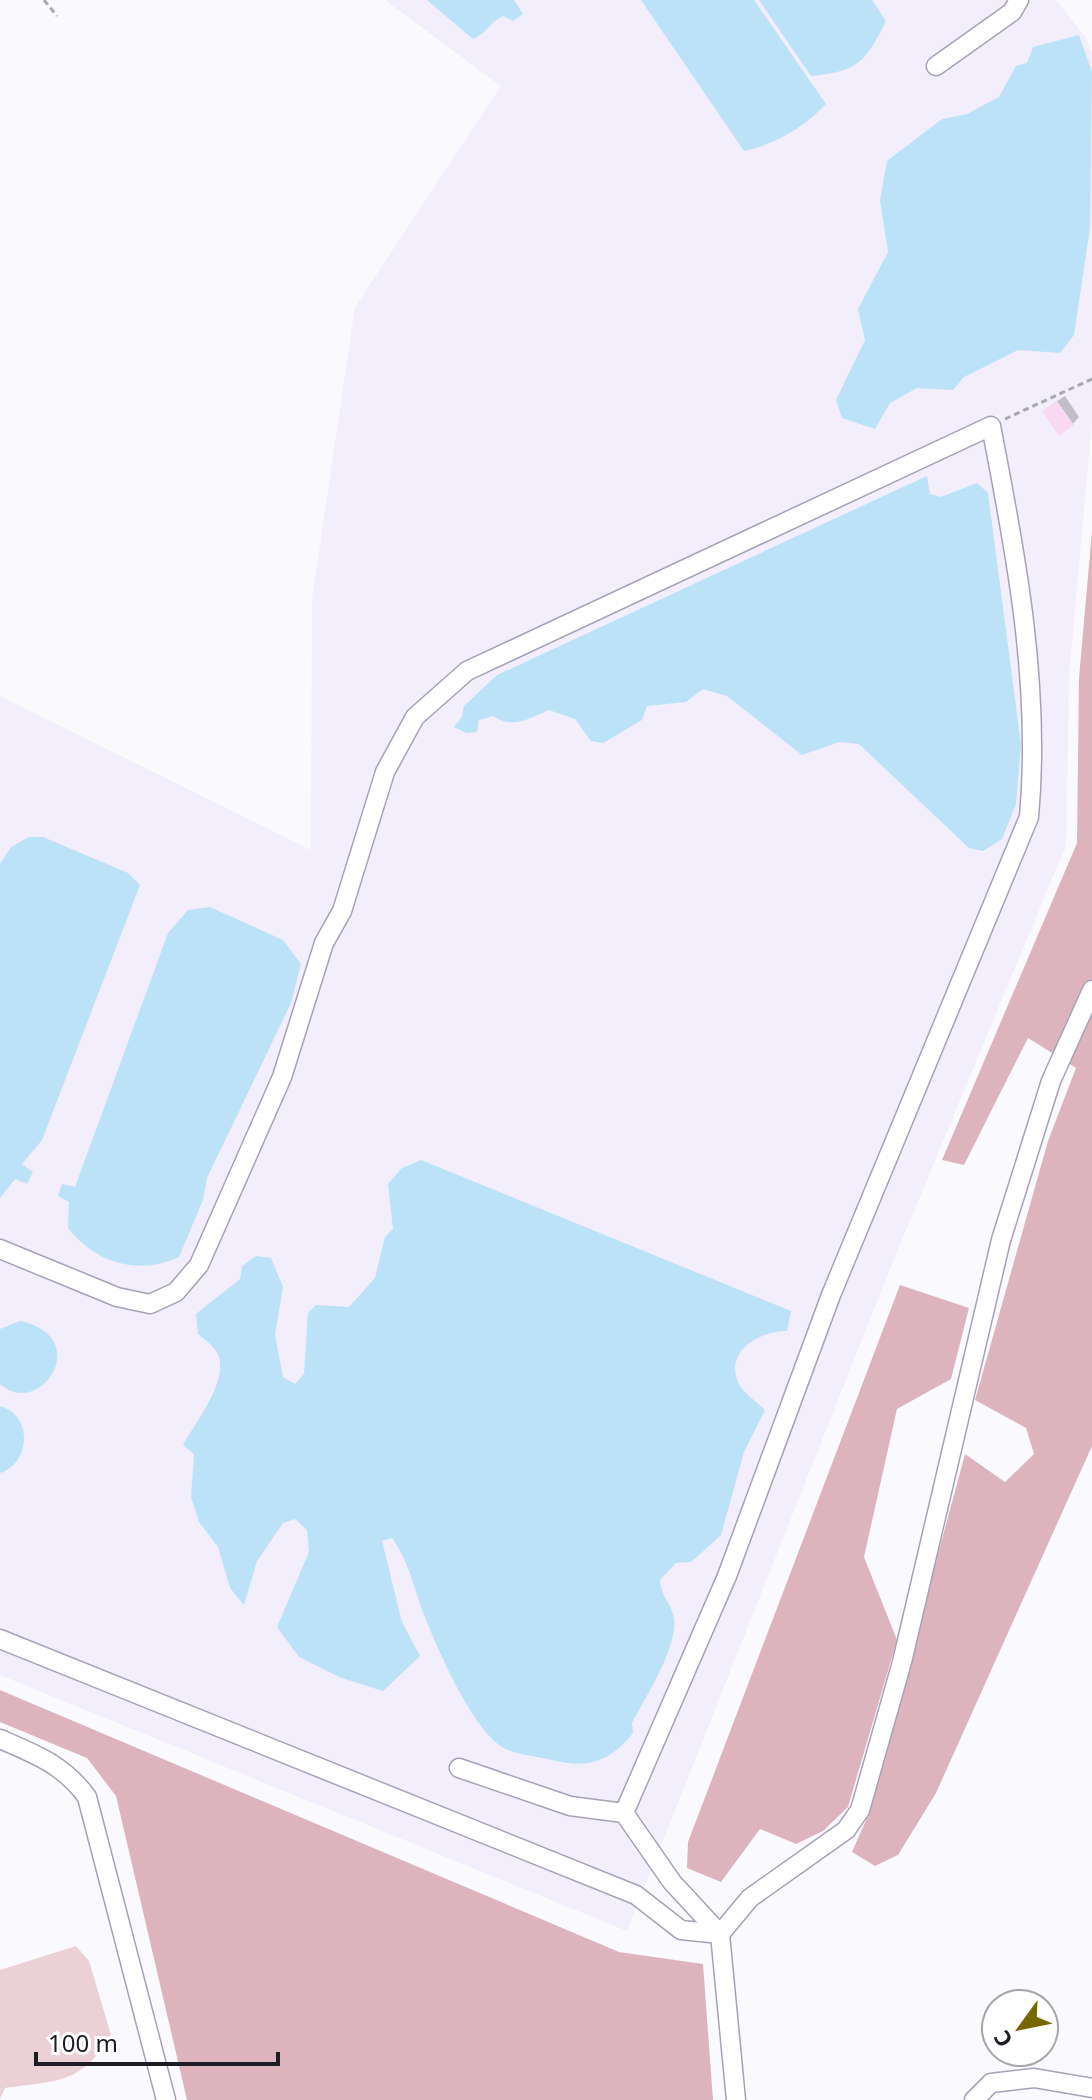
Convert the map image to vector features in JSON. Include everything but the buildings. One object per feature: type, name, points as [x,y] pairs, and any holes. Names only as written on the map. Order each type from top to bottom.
[{"type":"street","points":[[936,66],[1012,12],[1019,0]]},
{"type":"street","points":[[0,1249],[117,1297],[150,1304],[176,1292],[199,1265],[282,1077],[324,943],[342,911],[385,772],[415,717],[467,671],[991,426],[1018,563],[1035,757],[1029,817],[831,1295],[727,1576],[624,1813]]},
{"type":"street","points":[[720,1934],[750,1898],[846,1830],[860,1810],[902,1662],[1001,1240],[1051,1081],[1092,990]]},
{"type":"street","points":[[0,1639],[636,1895],[681,1930],[720,1934]]},
{"type":"street","points":[[0,1739],[46,1758],[72,1777],[87,1797],[166,2100]]},
{"type":"street","points":[[459,1768],[570,1806],[624,1813],[672,1882],[720,1934],[736,2100]]},
{"type":"street","points":[[974,2100],[991,2083],[1034,2078],[1092,2088]]},
{"type":"path","points":[[44,0],[57,16]]},
{"type":"path","points":[[991,426],[1092,379]]},
{"type":"shaded area","points":[[385,0],[1056,0],[1087,39],[1092,55],[1092,421],[1069,676],[1066,845],[892,1264],[627,1931],[0,1675],[0,696],[311,850],[312,599],[355,307],[501,86]]},
{"type":"shaded area","points":[[1092,531],[1092,1446],[936,1793],[898,1855],[875,1866],[852,1852],[867,1818],[965,1454],[1005,1482],[1034,1454],[1026,1428],[975,1400],[1048,1141],[1076,1068],[1028,1038],[964,1165],[942,1160],[1077,843],[1079,678]]},
{"type":"shaded area","points":[[900,1285],[969,1308],[951,1379],[897,1409],[864,1557],[897,1640],[848,1807],[823,1831],[796,1844],[760,1829],[721,1882],[687,1868],[688,1842]]},
{"type":"shaded area","points":[[0,1690],[619,1952],[703,1964],[713,2100],[187,2100],[116,1796],[87,1758],[0,1722]]},
{"type":"shaded area","points":[[76,1946],[89,1961],[111,2035],[100,2051],[78,2072],[54,2081],[5,2088],[0,2099],[0,1970]]},
{"type":"water","points":[[427,0],[514,0],[523,14],[513,21],[503,16],[473,39]]},
{"type":"water","points":[[641,0],[754,0],[826,104],[789,134],[744,151]]},
{"type":"water","points":[[759,0],[872,0],[886,21],[872,47],[858,62],[840,71],[811,76]]},
{"type":"water","points":[[1079,35],[1092,72],[1090,228],[1074,335],[1060,353],[1018,350],[964,377],[953,390],[917,388],[890,403],[875,429],[842,418],[836,400],[865,340],[858,309],[888,252],[880,200],[887,161],[942,119],[967,114],[999,97],[1016,66],[1027,63],[1033,47]]},
{"type":"water","points":[[927,476],[930,494],[941,497],[977,483],[988,493],[1021,745],[1016,804],[1002,839],[983,851],[969,848],[859,744],[839,742],[802,755],[727,696],[703,689],[686,702],[647,706],[642,720],[603,743],[591,741],[575,719],[549,710],[514,722],[493,716],[479,720],[477,732],[466,733],[454,727],[462,717],[464,706],[497,675]]},
{"type":"water","points":[[29,837],[43,837],[128,873],[140,885],[42,1140],[22,1164],[33,1172],[27,1184],[15,1179],[0,1198],[0,864],[11,847]]},
{"type":"water","points":[[210,907],[283,940],[301,964],[291,1003],[207,1178],[203,1200],[179,1257],[148,1265],[119,1263],[91,1250],[68,1228],[69,1202],[58,1196],[62,1184],[75,1187],[168,933],[188,910]]},
{"type":"water","points":[[421,1160],[791,1311],[787,1331],[756,1339],[748,1344],[736,1361],[735,1371],[740,1386],[765,1410],[744,1452],[721,1535],[691,1562],[676,1563],[660,1580],[673,1614],[672,1639],[667,1654],[632,1723],[633,1733],[616,1751],[597,1761],[565,1763],[521,1754],[504,1748],[492,1739],[469,1708],[448,1668],[392,1538],[382,1541],[402,1622],[420,1656],[383,1691],[339,1677],[299,1657],[277,1627],[309,1552],[307,1530],[295,1519],[283,1523],[257,1561],[244,1605],[230,1588],[218,1547],[199,1522],[191,1497],[194,1454],[183,1445],[214,1390],[220,1367],[215,1350],[198,1334],[196,1314],[240,1279],[242,1266],[256,1256],[271,1258],[283,1287],[275,1335],[283,1377],[295,1384],[304,1374],[308,1313],[316,1305],[349,1307],[375,1278],[385,1237],[393,1229],[388,1184],[402,1168]]},
{"type":"water","points":[[20,1321],[42,1330],[54,1343],[57,1357],[53,1372],[44,1384],[31,1392],[15,1392],[0,1384],[0,1329]]},
{"type":"water","points":[[0,1406],[18,1419],[24,1439],[18,1460],[0,1473]]}]
